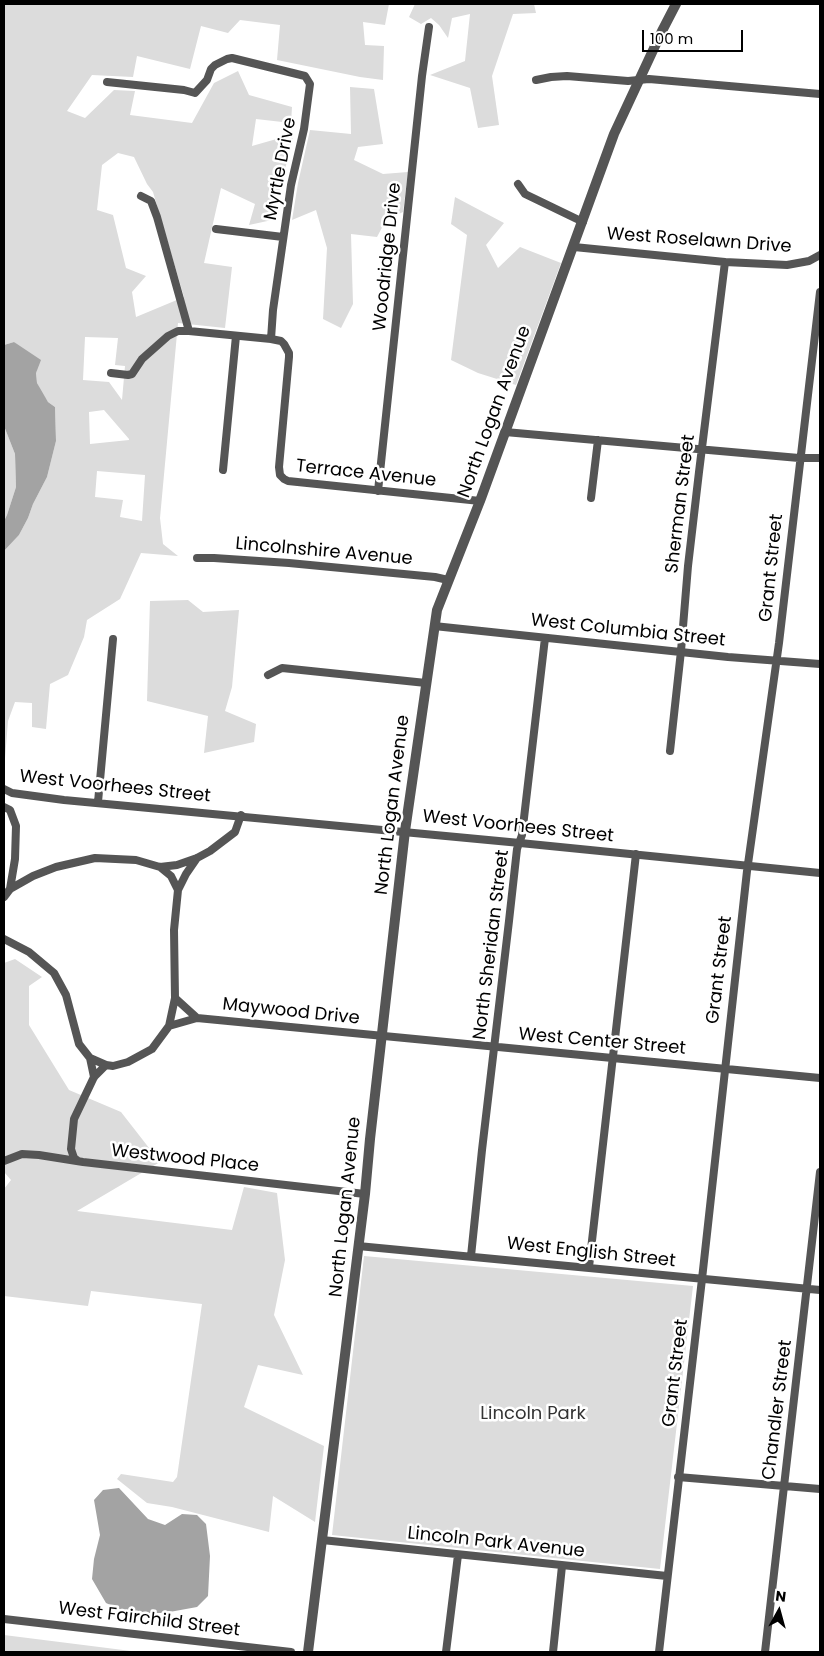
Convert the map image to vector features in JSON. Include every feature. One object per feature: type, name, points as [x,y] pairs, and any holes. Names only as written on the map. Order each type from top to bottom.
[{"type":"street","name":"North Logan Avenue","points":[[308,1652],[365,1194],[405,832],[437,610],[480,500],[614,134],[676,4]]},
{"type":"street","name":"Woodridge Drive","points":[[378,491],[422,76],[429,27]]},
{"type":"street","name":"Myrtle Drive","points":[[107,82],[184,90],[195,93],[207,80],[211,69],[215,65],[232,58],[305,76],[310,84],[304,130],[291,185],[283,237],[271,339]]},
{"type":"street","points":[[536,80],[567,76],[628,81],[649,79],[820,94]]},
{"type":"street","points":[[518,184],[525,194],[583,222]]},
{"type":"street","points":[[141,196],[150,201],[157,217],[189,331]]},
{"type":"street","points":[[216,229],[283,237]]},
{"type":"street","name":"West Roselawn Drive","points":[[574,247],[725,262],[787,265],[809,262],[820,256]]},
{"type":"street","name":"Sherman Street","points":[[670,751],[688,566],[725,262]]},
{"type":"street","name":"Grant Street","points":[[658,1652],[748,865],[776,660],[820,292]]},
{"type":"street","points":[[111,373],[132,374],[142,359],[168,336],[178,331],[271,339]]},
{"type":"street","points":[[223,470],[236,336]]},
{"type":"street","name":"Terrace Avenue","points":[[271,339],[281,341],[290,357],[279,466],[280,474],[284,479],[378,491],[480,500]]},
{"type":"street","points":[[505,432],[800,458],[820,458]]},
{"type":"street","points":[[591,498],[598,440]]},
{"type":"street","name":"Lincolnshire Avenue","points":[[197,558],[289,563],[435,577],[448,580]]},
{"type":"street","name":"West Columbia Street","points":[[434,626],[820,664]]},
{"type":"street","name":"North Sheridan Street","points":[[471,1256],[517,849],[522,836],[545,638]]},
{"type":"street","points":[[98,802],[113,639]]},
{"type":"street","points":[[268,675],[282,668],[426,683]]},
{"type":"street","name":"West Voorhees Street","points":[[4,790],[64,800],[820,873]]},
{"type":"street","points":[[4,806],[10,810],[16,826],[15,859],[10,889]]},
{"type":"street","points":[[4,896],[10,889],[34,876],[56,867],[95,858],[136,860],[160,867],[177,865],[210,851],[235,832],[240,816]]},
{"type":"street","points":[[589,1267],[636,854]]},
{"type":"street","points":[[90,1058],[106,1065],[114,1066],[128,1062],[152,1048],[168,1026],[175,998],[174,930],[178,890],[197,858]]},
{"type":"street","points":[[160,867],[171,876],[178,890]]},
{"type":"street","points":[[4,939],[29,952],[54,972],[66,995],[80,1044],[90,1058],[94,1077]]},
{"type":"street","name":"Maywood Drive","points":[[175,998],[197,1018]]},
{"type":"street","name":"Maywood Drive","points":[[168,1026],[197,1018],[381,1036]]},
{"type":"street","name":"West Center Street","points":[[381,1036],[820,1078]]},
{"type":"street","points":[[78,1161],[74,1158],[71,1149],[74,1119],[94,1077],[106,1065]]},
{"type":"street","name":"Westwood Place","points":[[4,1161],[22,1154],[39,1155],[365,1194]]},
{"type":"street","name":"Chandler Street","points":[[765,1652],[820,1172]]},
{"type":"street","name":"West English Street","points":[[358,1246],[820,1290]]},
{"type":"street","points":[[678,1477],[820,1489]]},
{"type":"street","name":"Lincoln Park Avenue","points":[[322,1540],[667,1576]]},
{"type":"street","points":[[446,1652],[458,1555]]},
{"type":"street","points":[[553,1652],[562,1566]]},
{"type":"street","name":"West Fairchild Street","points":[[4,1619],[291,1652]]},
{"type":"green space","points":[[4,4],[389,4],[385,25],[363,22],[365,45],[384,46],[383,80],[277,60],[280,25],[240,20],[228,33],[201,26],[190,69],[137,56],[133,77],[92,75],[67,111],[85,118],[114,90],[135,91],[130,115],[192,123],[214,83],[238,71],[249,95],[292,107],[291,123],[256,119],[252,146],[294,134],[272,220],[249,225],[255,204],[221,188],[204,263],[232,267],[225,328],[178,323],[160,518],[163,544],[178,556],[141,553],[120,599],[87,620],[84,637],[68,675],[50,684],[46,729],[32,727],[32,703],[15,702],[8,721],[4,771],[4,551],[19,535],[28,518],[47,477],[56,441],[55,407],[48,402],[41,392],[37,383],[37,367],[14,342],[4,345]],"holes":[[[118,153],[134,157],[153,192],[184,297],[136,317],[132,292],[146,276],[126,268],[113,215],[97,210],[102,165]],[[85,337],[118,338],[115,365],[125,366],[122,400],[109,382],[83,380]],[[104,410],[129,440],[90,444],[89,412]],[[97,471],[145,475],[142,521],[120,517],[123,500],[95,497]]]},
{"type":"green space","points":[[415,4],[534,4],[536,13],[513,14],[492,76],[499,125],[478,128],[470,88],[430,75],[465,61],[470,14],[452,18],[448,38],[439,25],[431,18],[421,24],[409,17]]},
{"type":"green space","points":[[350,87],[374,89],[383,144],[358,147],[354,160],[383,174],[408,172],[403,212],[386,220],[377,237],[351,234],[353,304],[341,328],[323,319],[327,248],[316,210],[292,220],[310,130],[351,134]]},
{"type":"green space","points":[[455,197],[504,223],[486,245],[498,268],[520,247],[561,263],[516,385],[478,373],[451,360],[467,235],[451,224]]},
{"type":"green space","points":[[4,426],[15,454],[16,487],[4,521]]},
{"type":"green space","points":[[188,600],[203,612],[239,610],[232,687],[225,711],[256,724],[254,742],[204,753],[208,716],[147,701],[150,601]]},
{"type":"green space","points":[[15,959],[42,977],[29,986],[29,1025],[69,1090],[121,1112],[160,1162],[77,1211],[232,1230],[244,1187],[277,1193],[285,1260],[274,1315],[303,1375],[258,1365],[244,1407],[324,1446],[315,1522],[273,1496],[269,1532],[172,1507],[147,1503],[117,1479],[121,1474],[173,1482],[177,1477],[202,1304],[91,1291],[88,1306],[4,1296],[4,1189],[11,1180],[4,1172],[4,963]]},
{"type":"green space","name":"Lincoln Park","points":[[364,1256],[693,1286],[660,1569],[332,1535]]},
{"type":"green space","points":[[4,1635],[139,1652],[4,1652]]},
{"type":"shaded area","points":[[14,342],[41,360],[36,373],[37,383],[48,402],[55,407],[56,441],[47,477],[28,518],[19,535],[4,551],[4,521],[16,487],[15,454],[4,426],[4,345]]},
{"type":"shaded area","points":[[119,1488],[148,1519],[165,1525],[182,1514],[197,1515],[206,1524],[210,1556],[208,1596],[197,1607],[164,1613],[128,1613],[106,1603],[92,1579],[94,1559],[100,1535],[94,1500],[103,1490]]}]
